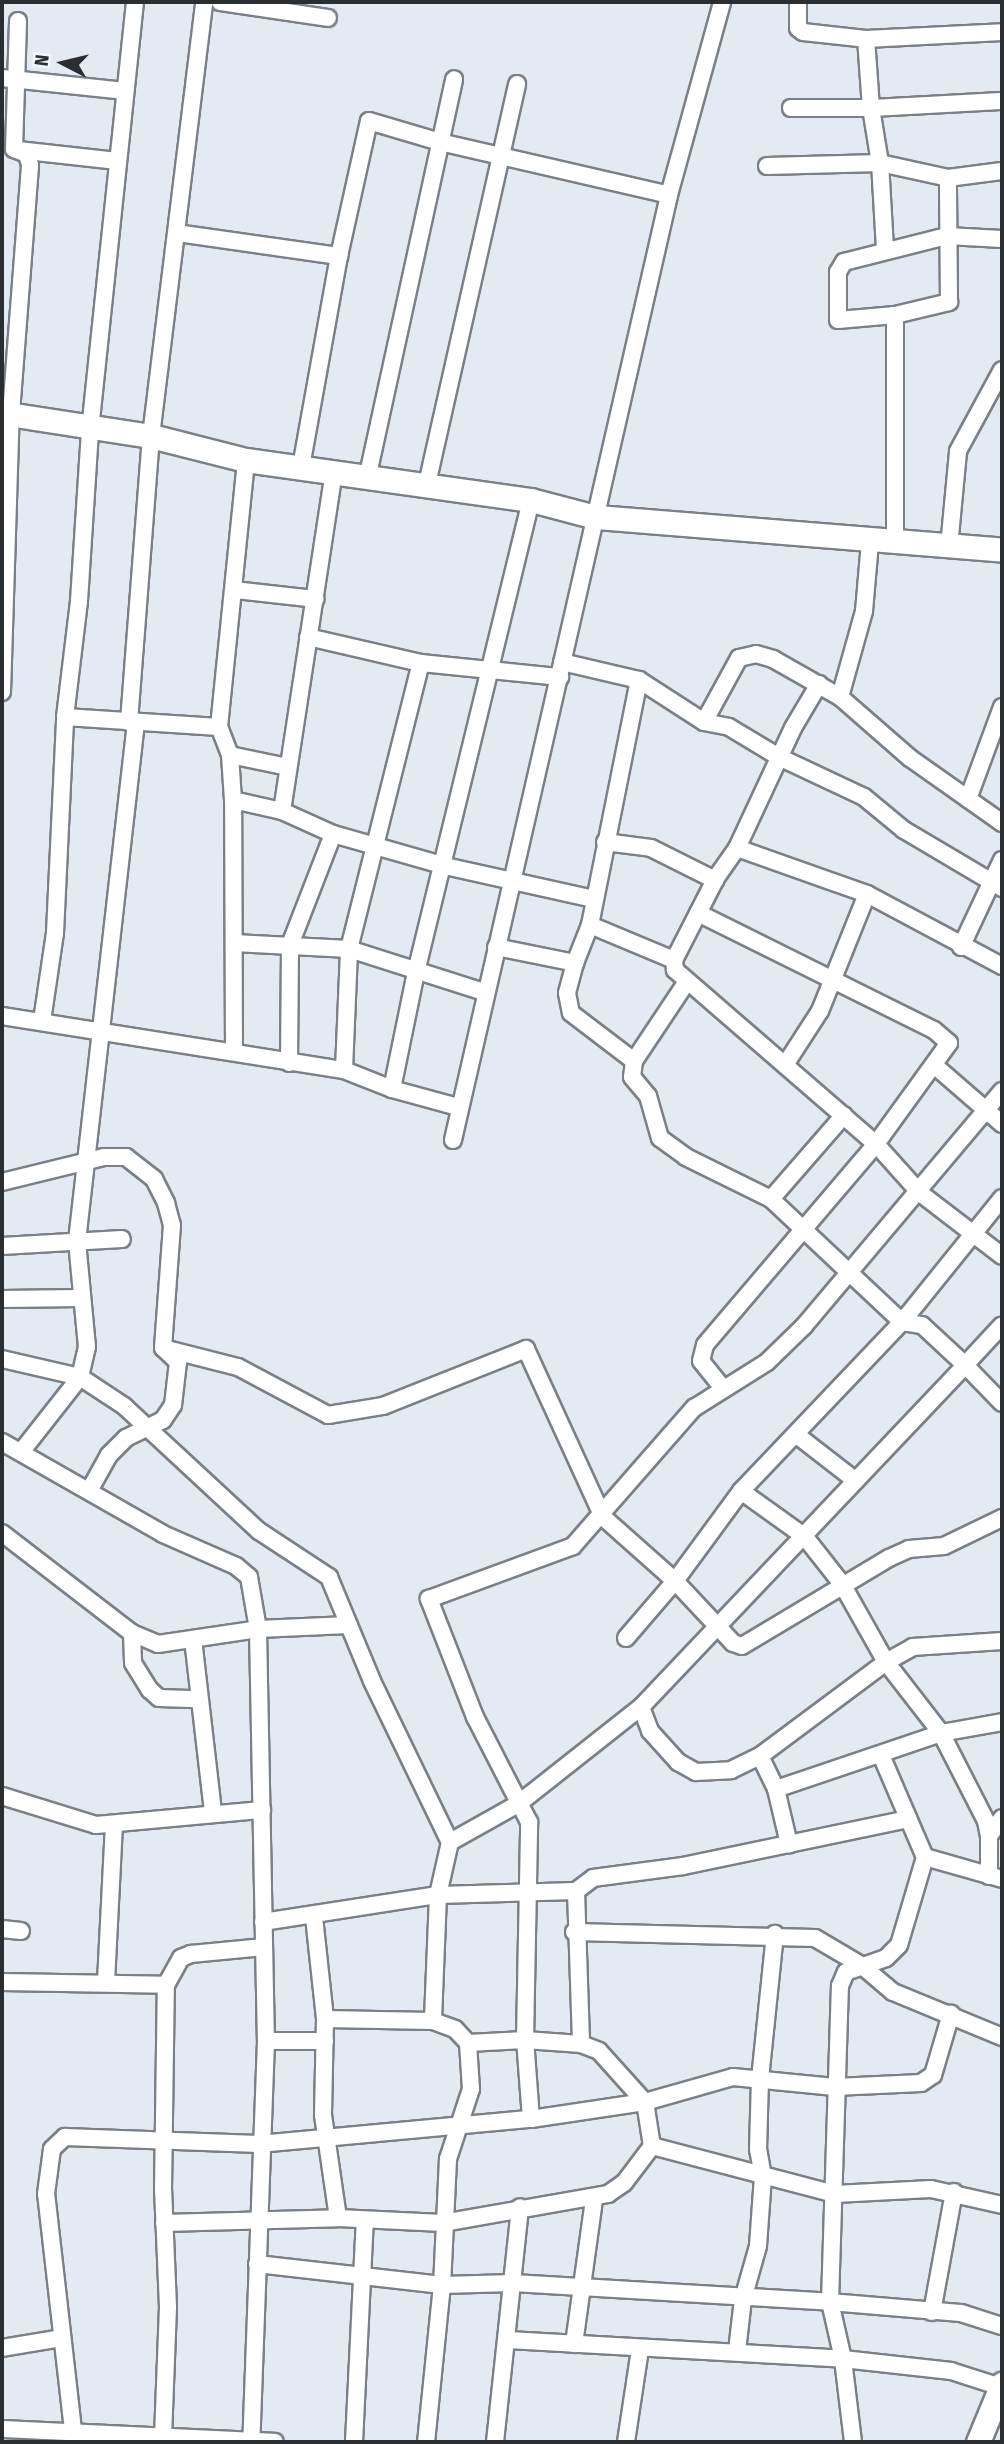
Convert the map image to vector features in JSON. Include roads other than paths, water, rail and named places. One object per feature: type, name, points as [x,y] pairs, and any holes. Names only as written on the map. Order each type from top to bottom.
[{"type":"street","points":[[43,1021],[55,933],[65,717],[79,600],[90,430],[135,2]]},
{"type":"street","points":[[21,1452],[80,1377],[87,1347],[77,1241],[103,1033],[133,722],[151,436],[204,2]]},
{"type":"street","points":[[220,2],[328,18]]},
{"type":"street","points":[[453,1140],[484,992],[561,670],[669,195],[722,2]]},
{"type":"street","points":[[797,2],[798,28],[803,32],[866,39],[1002,32]]},
{"type":"street","points":[[13,149],[9,79],[18,21]]},
{"type":"street","points":[[866,39],[871,108],[880,163],[885,249]]},
{"type":"street","points":[[9,79],[125,91]]},
{"type":"street","points":[[366,479],[454,79]]},
{"type":"street","points":[[427,484],[517,84]]},
{"type":"street","points":[[791,108],[871,108],[1002,101]]},
{"type":"street","points":[[301,467],[339,256],[369,121],[440,142],[669,195]]},
{"type":"street","points":[[13,149],[117,161]]},
{"type":"street","points":[[2,692],[6,413],[30,165],[27,155],[13,149]]},
{"type":"street","points":[[767,166],[880,163],[948,178],[1002,171]]},
{"type":"street","points":[[948,178],[947,236],[949,302],[895,315],[838,320],[838,272],[844,262],[885,249],[947,236],[1002,239]]},
{"type":"street","points":[[177,233],[339,256]]},
{"type":"street","points":[[895,315],[895,544]]},
{"type":"street","points":[[949,547],[958,451],[1002,370]]},
{"type":"street","points":[[6,413],[90,430],[151,436],[246,460],[366,479],[427,484],[531,500],[596,517],[870,542],[1002,550]]},
{"type":"street","points":[[234,1052],[233,800],[230,755],[219,727],[235,590],[246,460]]},
{"type":"street","points":[[282,811],[334,473]]},
{"type":"street","points":[[391,1089],[416,972],[493,669],[531,500]]},
{"type":"street","points":[[841,697],[864,611],[870,542]]},
{"type":"street","points":[[235,590],[315,599]]},
{"type":"street","points":[[308,637],[421,663],[493,669],[561,670],[639,680],[704,722],[729,727],[779,757],[864,797],[904,830],[997,884]]},
{"type":"street","points":[[704,722],[739,658],[747,654],[772,659],[841,697],[910,758],[1002,823]]},
{"type":"street","points":[[344,1070],[349,950],[378,845],[421,663]]},
{"type":"street","points":[[634,1061],[571,1013],[567,993],[590,925],[639,680]]},
{"type":"street","points":[[674,960],[715,880],[737,848],[779,757],[819,684]]},
{"type":"street","points":[[968,799],[1002,707]]},
{"type":"street","points":[[65,717],[219,727]]},
{"type":"street","points":[[230,755],[288,767]]},
{"type":"street","points":[[233,800],[282,811],[333,834],[445,866],[594,899]]},
{"type":"street","points":[[289,1063],[290,945],[333,834]]},
{"type":"street","points":[[605,842],[651,848],[715,880]]},
{"type":"street","points":[[737,848],[867,894],[961,947],[1002,965]]},
{"type":"street","points":[[961,947],[997,884],[1002,860]]},
{"type":"street","points":[[786,1065],[820,1011],[867,894]]},
{"type":"street","points":[[698,913],[944,1036],[948,1043],[946,1052],[876,1144],[802,1227],[796,1241],[705,1345],[701,1361],[723,1388]]},
{"type":"street","points":[[590,925],[674,960],[686,983],[844,1115],[876,1144],[919,1193],[1002,1256]]},
{"type":"street","points":[[234,943],[349,950],[484,992]]},
{"type":"street","points":[[496,947],[575,963]]},
{"type":"street","points":[[686,983],[634,1061],[632,1077],[649,1096],[660,1138],[686,1157],[771,1199],[902,1322],[922,1325],[1002,1403]]},
{"type":"street","points":[[2,1016],[344,1070],[391,1089],[458,1107]]},
{"type":"street","points":[[934,1065],[986,1107],[1002,1124]]},
{"type":"street","points":[[531,2119],[525,2040],[529,1822],[475,1717],[429,1599],[553,1557],[573,1546],[603,1517],[694,1408],[767,1363],[850,1275],[986,1107],[1002,1091]]},
{"type":"street","points":[[771,1199],[844,1115]]},
{"type":"street","points":[[2,1182],[85,1165],[104,1157],[126,1157],[154,1179],[166,1203],[172,1224],[163,1348]]},
{"type":"street","points":[[626,1637],[675,1581],[741,1491],[798,1436],[902,1322],[1002,1198]]},
{"type":"street","points":[[2,1246],[121,1239]]},
{"type":"street","points":[[2,1299],[81,1298]]},
{"type":"street","points":[[450,1842],[519,1804],[641,1707],[805,1537],[1002,1325]]},
{"type":"street","points":[[89,1491],[109,1455],[126,1438],[152,1428],[168,1414],[174,1394],[178,1362],[163,1348]]},
{"type":"street","points":[[163,1348],[238,1367],[328,1415],[383,1406],[526,1349],[603,1517],[675,1581],[719,1624],[733,1643],[750,1644],[842,1584],[909,1549],[944,1546],[1002,1518]]},
{"type":"street","points":[[2,1359],[80,1377],[152,1428],[259,1531],[330,1577],[349,1625],[450,1842],[438,1895],[432,2021]]},
{"type":"street","points":[[798,1436],[856,1482]]},
{"type":"street","points":[[2,1442],[163,1534],[243,1570],[248,1577],[258,1629],[266,2040],[259,2144],[259,2222],[251,2441]]},
{"type":"street","points":[[741,1491],[805,1537],[842,1584],[886,1662],[941,1733],[986,1821],[996,1878],[925,1857]]},
{"type":"street","points":[[2,1532],[132,1633],[158,1644],[258,1629],[349,1625]]},
{"type":"street","points":[[132,1633],[133,1663],[150,1690],[159,1698],[197,1699]]},
{"type":"street","points":[[193,1639],[197,1699],[213,1812]]},
{"type":"street","points":[[641,1707],[665,1753],[696,1772],[731,1770],[760,1756],[886,1662],[920,1645],[1002,1641]]},
{"type":"street","points":[[776,1789],[941,1733],[1002,1722]]},
{"type":"street","points":[[853,2442],[843,2358],[830,2302],[840,1986],[846,1972],[887,1958],[899,1945],[925,1857],[881,1755]]},
{"type":"street","points":[[760,1756],[776,1789],[789,1844]]},
{"type":"street","points":[[2,1796],[75,1819],[114,1824],[213,1812],[262,1810]]},
{"type":"street","points":[[989,1836],[1002,1818]]},
{"type":"street","points":[[263,1922],[314,1917],[438,1895],[527,1890],[576,1891],[593,1878],[789,1844],[908,1819]]},
{"type":"street","points":[[106,1982],[114,1824]]},
{"type":"street","points":[[576,1891],[574,1932],[581,2044]]},
{"type":"street","points":[[314,1917],[325,2019],[325,2136],[338,2218]]},
{"type":"street","points":[[2,1929],[21,1931]]},
{"type":"street","points":[[574,1932],[775,1934],[815,1938],[861,1965],[893,1992],[1002,2036]]},
{"type":"street","points":[[737,2351],[743,2299],[758,2246],[763,2177],[758,2141],[760,2080],[775,1934]]},
{"type":"street","points":[[163,2437],[168,2307],[164,2223],[166,1986],[181,1958],[191,1954],[264,1947]]},
{"type":"street","points":[[2,1982],[106,1982],[166,1986]]},
{"type":"street","points":[[73,2430],[46,2194],[52,2149],[65,2137],[164,2143],[259,2144],[531,2119],[645,2102],[722,2079],[835,2087],[926,2081],[933,2075],[951,2014]]},
{"type":"street","points":[[325,2019],[432,2021],[455,2029],[468,2043],[471,2089],[448,2159],[442,2285],[426,2442]]},
{"type":"street","points":[[266,2040],[325,2041]]},
{"type":"street","points":[[164,2223],[338,2218],[443,2223],[520,2207],[594,2199],[624,2183],[652,2146],[645,2102],[609,2058],[581,2044],[525,2040],[468,2043]]},
{"type":"street","points":[[652,2146],[835,2194],[954,2192],[1002,2205]]},
{"type":"street","points":[[933,2312],[954,2192]]},
{"type":"street","points":[[574,2344],[594,2199]]},
{"type":"street","points":[[495,2442],[508,2340],[520,2207]]},
{"type":"street","points":[[354,2442],[365,2220]]},
{"type":"street","points":[[257,2264],[363,2273],[442,2285],[513,2283],[743,2299],[830,2302],[961,2314],[1002,2326]]},
{"type":"street","points":[[2,2348],[62,2338]]},
{"type":"street","points":[[508,2340],[843,2358],[951,2371],[1002,2385],[978,2442]]},
{"type":"street","points":[[626,2442],[640,2349]]},
{"type":"street","points":[[2,2429],[73,2430],[275,2442]]}]
